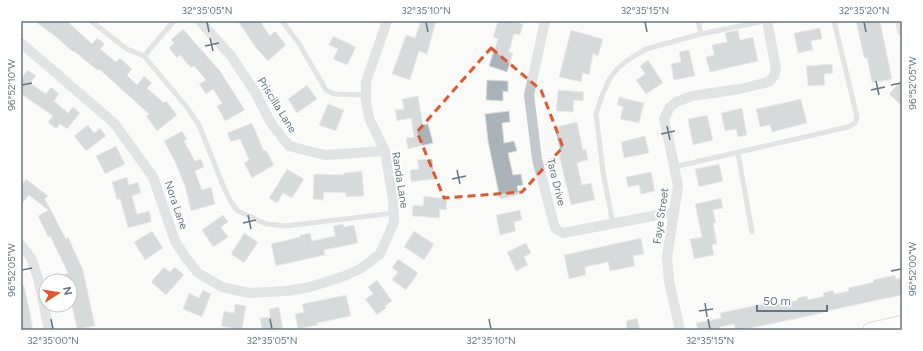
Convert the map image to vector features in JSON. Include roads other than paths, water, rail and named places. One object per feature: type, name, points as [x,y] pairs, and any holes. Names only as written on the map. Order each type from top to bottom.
[{"type":"street","name":"Priscilla Lane","points":[[200,21],[231,56],[255,92],[272,123],[289,146],[325,155],[385,151]]},
{"type":"street","name":"Randa Lane","points":[[342,277],[360,269],[380,254],[394,222],[394,199],[385,151],[369,118],[366,95],[366,82],[387,21]]},
{"type":"street","name":"Tara Drive","points":[[545,21],[529,95],[537,159],[556,229],[564,233],[674,212]]},
{"type":"street","name":"Faye Street","points":[[680,330],[669,281],[667,257],[678,186],[664,118],[670,107],[676,102],[692,96],[740,89],[769,82],[774,76],[776,69],[766,21]]},
{"type":"street","points":[[900,21],[902,31]]},
{"type":"street","name":"Nora Lane","points":[[21,44],[114,123],[153,177],[176,241],[186,258],[198,273],[222,286],[248,293],[287,292],[310,287],[342,277]]},
{"type":"street","points":[[21,245],[31,258],[38,278],[49,330]]},
{"type":"street","points":[[870,330],[902,323]]},
{"type":"lane","points":[[91,21],[127,49],[144,56],[186,106],[199,125],[230,202],[238,211],[266,224],[286,226],[394,213]]},
{"type":"lane","points":[[144,56],[174,21]]},
{"type":"lane","points":[[282,21],[298,42],[326,90],[334,94],[366,95]]},
{"type":"lane","points":[[698,21],[701,34]]},
{"type":"lane","points":[[612,224],[603,172],[596,114],[610,78],[619,67],[630,58],[646,49],[701,34],[766,21]]},
{"type":"lane","points":[[674,167],[848,127],[855,123],[857,117],[834,21]]},
{"type":"lane","points":[[738,153],[752,232]]}]
